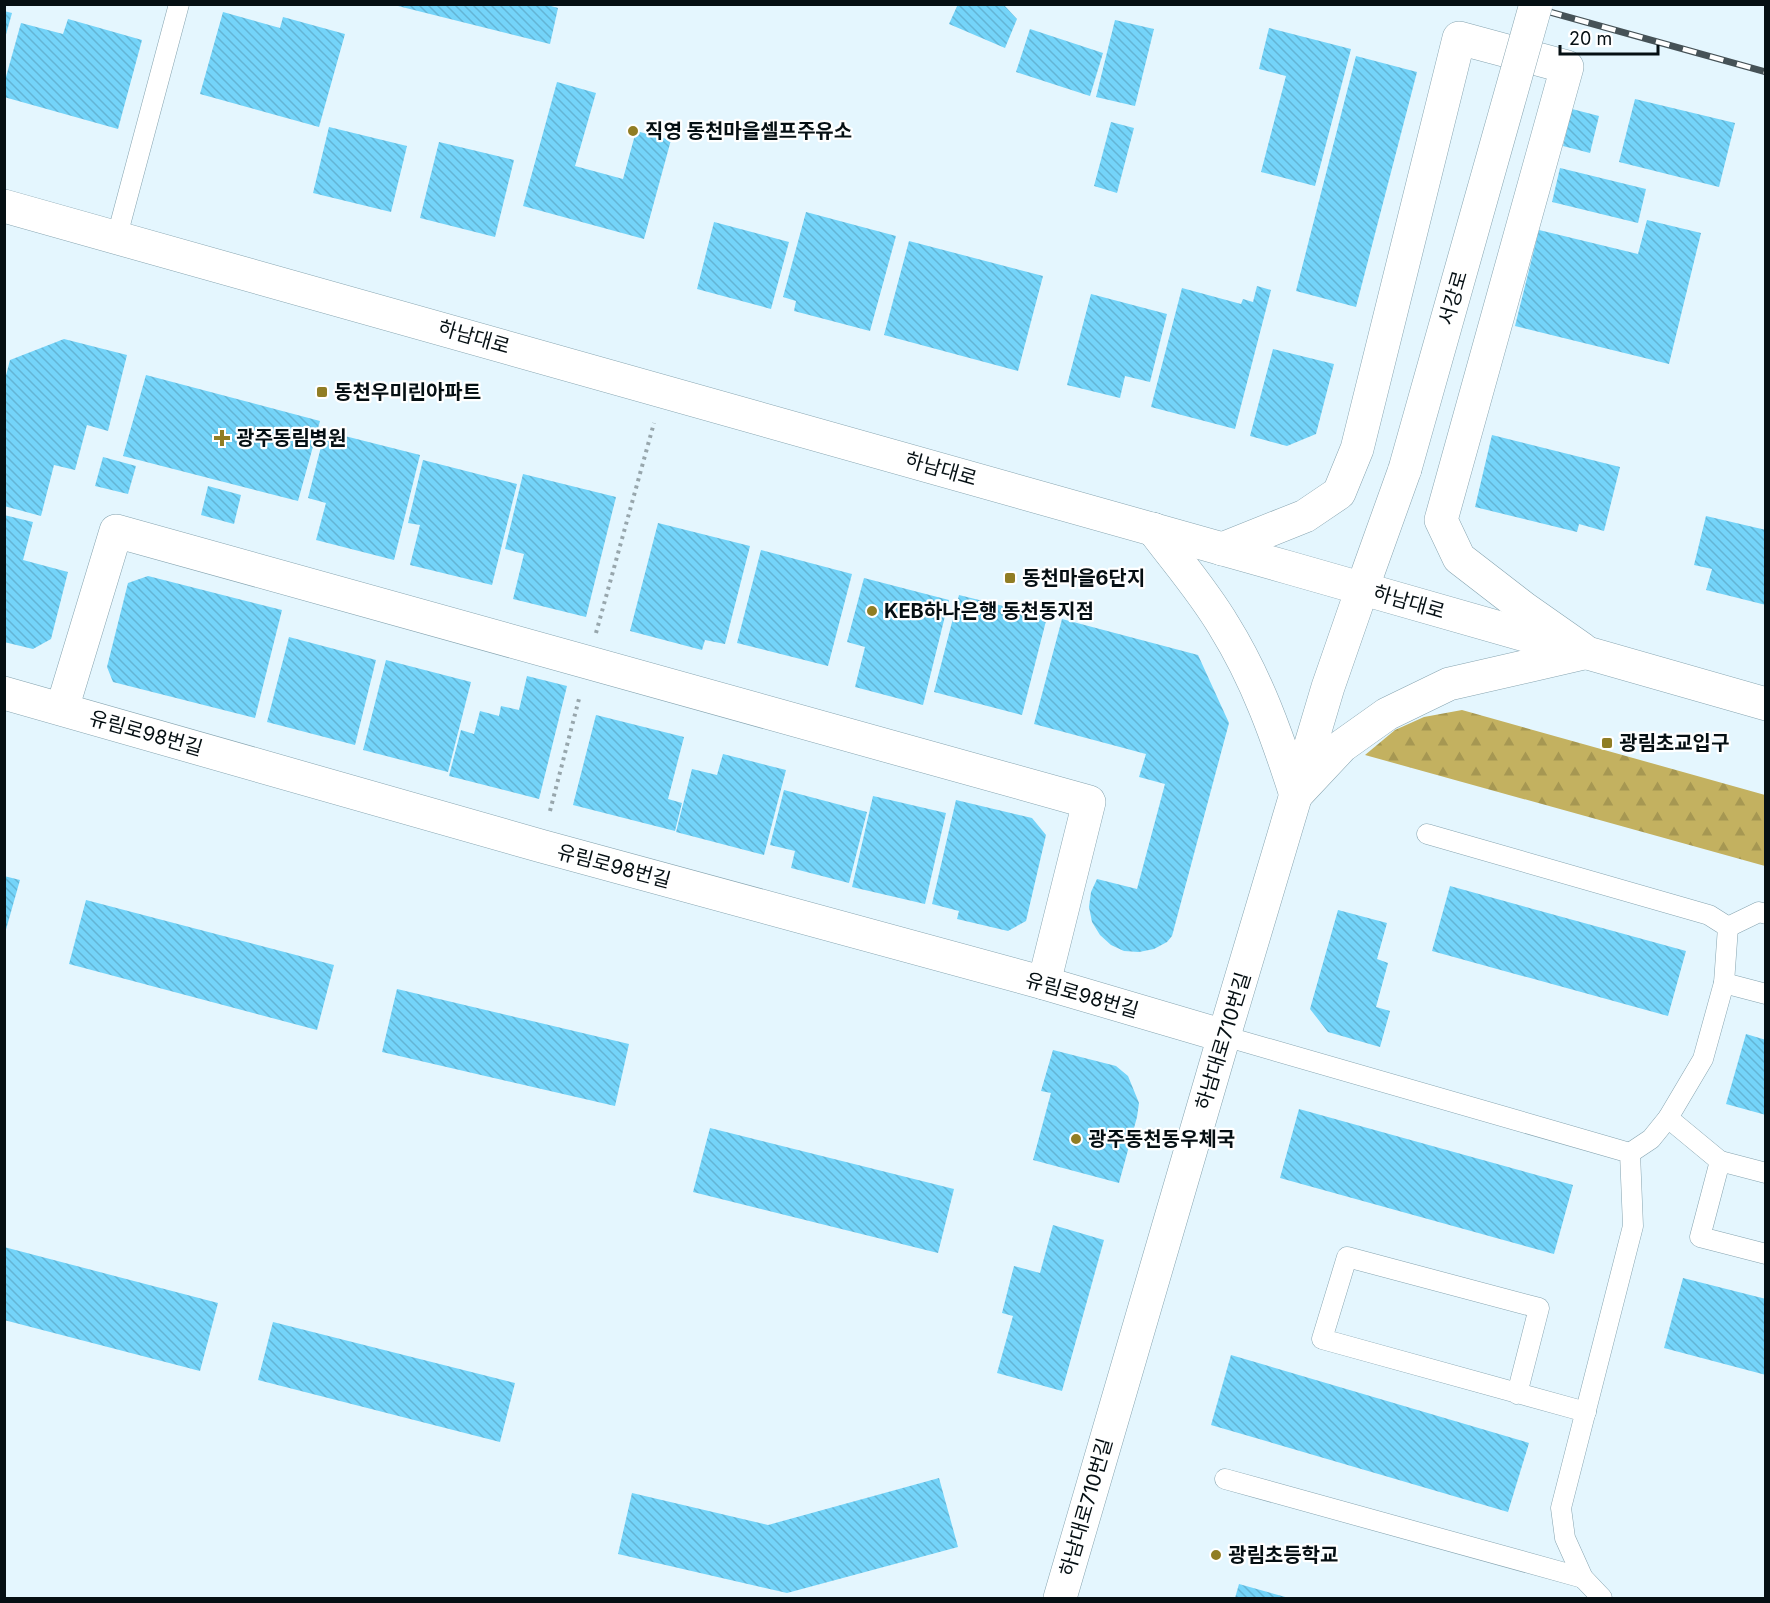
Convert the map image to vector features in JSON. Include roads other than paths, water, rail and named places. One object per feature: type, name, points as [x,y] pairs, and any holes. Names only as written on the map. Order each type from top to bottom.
[{"type":"street","name":"서강로","points":[[1362,589],[1405,469],[1536,4]]},
{"type":"street","points":[[1222,549],[1305,516],[1339,492],[1357,449],[1460,38],[1567,67],[1442,520],[1459,558],[1586,652]]},
{"type":"street","name":"하남대로","points":[[6,210],[117,236],[1766,704]]},
{"type":"street","points":[[1153,529],[1224,624],[1249,670],[1269,713],[1296,795],[1342,746],[1387,714],[1449,684],[1586,652]]},
{"type":"street","points":[[62,709],[116,531],[1089,802],[1044,983]]},
{"type":"street","name":"하남대로710번길","points":[[1060,1599],[1328,687],[1362,589]]},
{"type":"street","name":"유림로98번길","points":[[4,693],[541,846],[1044,983],[1224,1036]]},
{"type":"lane","points":[[117,236],[179,4]]},
{"type":"lane","points":[[1427,834],[1709,915],[1728,927]]},
{"type":"lane","points":[[1728,927],[1759,912],[1766,914]]},
{"type":"lane","points":[[1224,1036],[1630,1153],[1651,1139],[1668,1118],[1703,1059],[1724,983],[1728,927]]},
{"type":"lane","points":[[1724,983],[1766,994]]},
{"type":"lane","points":[[1668,1118],[1720,1161],[1766,1173]]},
{"type":"lane","points":[[1602,1599],[1583,1578],[1566,1538],[1562,1508],[1633,1226],[1630,1153]]},
{"type":"lane","points":[[1720,1161],[1700,1237],[1766,1254]]},
{"type":"lane","points":[[1517,1394],[1539,1308],[1347,1257],[1322,1338],[1517,1394],[1586,1412]]},
{"type":"lane","points":[[1225,1479],[1583,1578]]},
{"type":"railway","points":[[1521,4],[1766,72]]},
{"type":"place","name":"직영 동천마을셀프주유소","points":[[633,131]]},
{"type":"place","name":"동천우미린아파트","points":[[322,392]]},
{"type":"place","name":"광주동림병원","points":[[222,438]]},
{"type":"place","name":"동천마을6단지","points":[[1010,578]]},
{"type":"place","name":"KEB하나은행 동천동지점","points":[[872,611]]},
{"type":"place","name":"광림초교입구","points":[[1607,743]]},
{"type":"place","name":"광주동천동우체국","points":[[1076,1139]]},
{"type":"place","name":"광림초등학교","points":[[1216,1555]]}]
